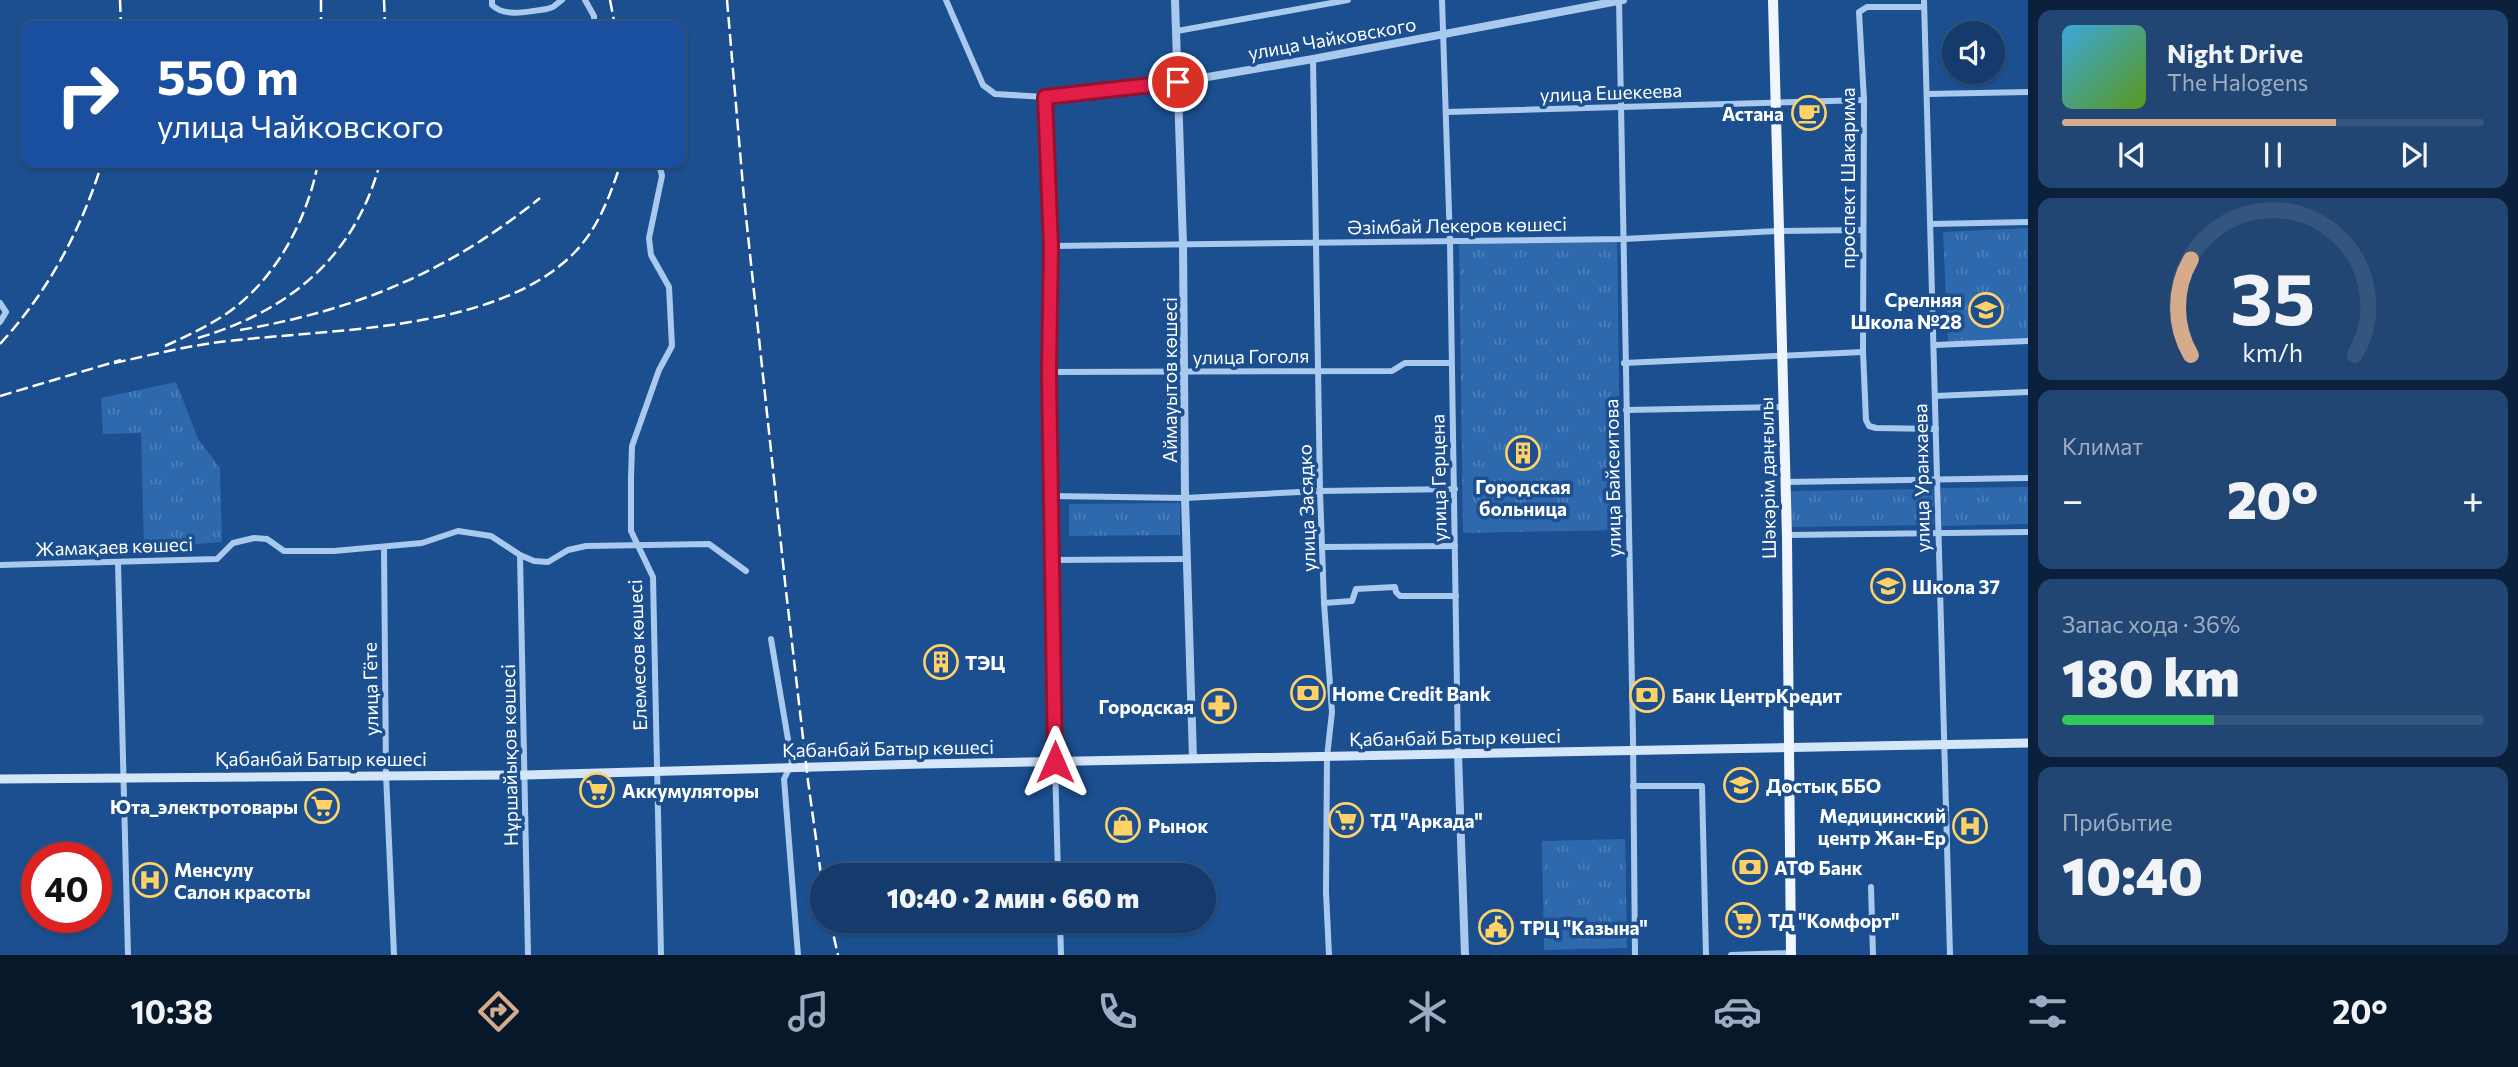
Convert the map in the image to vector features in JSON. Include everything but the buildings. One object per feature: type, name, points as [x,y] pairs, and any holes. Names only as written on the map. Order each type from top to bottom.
[{"type":"main road","name":"Шәкәрім даңғылы","points":[[1773,0],[1777,231],[1786,482],[1791,954]]},
{"type":"main road","name":"Қабанбай Батыр көшесі","points":[[0,779],[526,775],[2028,743]]},
{"type":"street","points":[[492,0],[492,5],[505,13],[547,9],[562,0]]},
{"type":"street","points":[[585,0],[594,21]]},
{"type":"street","points":[[946,0],[983,85],[988,90],[995,94],[1045,97],[1051,246],[1049,372],[1058,863]]},
{"type":"street","name":"Аймауытов көшесі","points":[[1175,0],[1183,244],[1185,498],[1193,759]]},
{"type":"street","points":[[1177,31],[1313,3],[1348,0]]},
{"type":"street","name":"улица Герцена","points":[[1442,0],[1447,112],[1458,754],[1465,955]]},
{"type":"street","name":"улица Чайковского","points":[[1045,97],[1178,82],[1620,0]]},
{"type":"street","name":"улица Байсеитова","points":[[1620,0],[1635,955]]},
{"type":"street","name":"улица Уранхаева","points":[[1924,4],[1950,955]]},
{"type":"street","name":"проспект Шакарима","points":[[1924,4],[1867,7],[1859,12],[1864,100],[1863,352],[1866,420],[1869,426],[1936,429]]},
{"type":"street","name":"улица Засядко","points":[[1313,59],[1320,491],[1332,712],[1327,757],[1326,892],[1329,955]]},
{"type":"street","points":[[1927,94],[2028,92]]},
{"type":"street","name":"улица Ешекеева","points":[[1447,112],[1864,100]]},
{"type":"street","name":"Елемесов көшесі","points":[[660,168],[662,176],[649,238],[651,255],[669,287],[672,346],[659,370],[632,446],[631,531],[653,577],[660,955]]},
{"type":"street","points":[[1931,225],[2028,222]]},
{"type":"street","name":"Әзімбай Лекеров көшесі","points":[[1051,246],[1624,239],[1777,231],[1863,230]]},
{"type":"street","points":[[0,303],[6,312],[0,322]]},
{"type":"street","points":[[1935,345],[2028,341]]},
{"type":"street","points":[[1624,363],[1863,352]]},
{"type":"street","name":"улица Гоголя","points":[[1049,372],[1392,371],[1405,363],[1451,363]]},
{"type":"street","points":[[1935,396],[2028,392]]},
{"type":"street","points":[[1626,410],[1783,407]]},
{"type":"street","points":[[1786,482],[2028,478]]},
{"type":"street","points":[[1051,496],[1185,498],[1320,491],[1455,489]]},
{"type":"street","name":"Жамақаев көшесі","points":[[0,565],[218,559],[233,543],[254,538],[267,539],[284,551],[384,548],[422,543],[458,531],[491,536],[520,555],[534,561],[548,562],[568,550],[586,546],[709,544],[746,571]]},
{"type":"street","points":[[1787,535],[2028,532]]},
{"type":"street","points":[[1323,547],[1455,546]]},
{"type":"street","name":"улица Гёте","points":[[384,548],[386,774],[394,955]]},
{"type":"street","name":"Нұршайықов көшесі","points":[[520,555],[528,955]]},
{"type":"street","points":[[1054,560],[1187,559]]},
{"type":"street","points":[[118,562],[128,955]]},
{"type":"street","points":[[1324,603],[1352,601],[1356,589],[1395,587],[1400,596],[1456,596]]},
{"type":"street","points":[[771,639],[792,763],[784,779],[798,955]]},
{"type":"street","points":[[1633,786],[1702,786],[1706,955]]},
{"type":"street","points":[[1871,887],[1873,955]]},
{"type":"street","points":[[1060,933],[1061,955]]},
{"type":"street","points":[[1731,955],[1791,954]]},
{"type":"green space","points":[[2028,228],[2028,339],[1948,343],[1943,232]]},
{"type":"green space","points":[[1617,239],[1621,530],[1463,533],[1459,242]]},
{"type":"green space","points":[[176,382],[198,439],[220,468],[222,542],[144,548],[141,433],[103,434],[101,398]]},
{"type":"green space","points":[[2028,487],[2028,524],[1942,526],[1941,488]]},
{"type":"green space","points":[[1933,489],[1934,525],[1790,527],[1790,491]]},
{"type":"green space","points":[[1180,503],[1180,535],[1069,536],[1069,504]]},
{"type":"green space","points":[[1625,839],[1627,948],[1544,950],[1542,841]]},
{"type":"railway","points":[[120,0],[121,21]]},
{"type":"railway","points":[[321,0],[321,21]]},
{"type":"railway","points":[[384,0],[385,21]]},
{"type":"railway","points":[[610,0],[614,21]]},
{"type":"railway","points":[[727,0],[744,198],[786,591],[819,863]]},
{"type":"railway","points":[[0,344],[48,282],[73,236],[100,168]]},
{"type":"railway","points":[[165,346],[223,316],[258,286],[286,249],[297,228],[317,168]]},
{"type":"railway","points":[[198,338],[231,327],[261,312],[289,296],[314,276],[354,226],[369,196],[378,168]]},
{"type":"railway","points":[[114,363],[212,343],[404,323],[454,313],[500,299],[541,279],[575,252],[597,221],[619,168]]},
{"type":"railway","points":[[240,330],[323,311],[399,284],[471,247],[540,198]]},
{"type":"railway","points":[[0,396],[121,360]]},
{"type":"railway","points":[[833,933],[838,955]]},
{"type":"place","name":"Астана","points":[[1809,113]]},
{"type":"place","name":"Срелняя Школа №28","points":[[1986,310]]},
{"type":"place","name":"Городская больница","points":[[1523,453]]},
{"type":"place","name":"Школа 37","points":[[1888,586]]},
{"type":"place","name":"ТЭЦ","points":[[941,662]]},
{"type":"place","name":"Home Credit Bank","points":[[1308,693]]},
{"type":"place","name":"Банк ЦентрКредит","points":[[1647,695]]},
{"type":"place","name":"Городская","points":[[1219,706]]},
{"type":"place","name":"Достық ББО","points":[[1741,785]]},
{"type":"place","name":"Аккумуляторы","points":[[597,790]]},
{"type":"place","name":"Юта_электротовары","points":[[322,806]]},
{"type":"place","name":"ТД \"Аркада\"","points":[[1346,820]]},
{"type":"place","name":"Рынок","points":[[1123,825]]},
{"type":"place","name":"Медицинский центр Жан-Ер","points":[[1970,826]]},
{"type":"place","name":"АТФ Банк","points":[[1750,867]]},
{"type":"place","name":"Менсулу Салон красоты","points":[[150,880]]},
{"type":"place","name":"ТД \"Комфорт\"","points":[[1743,920]]},
{"type":"place","name":"ТРЦ \"Казына\"","points":[[1496,927]]},
{"type":"route","points":[[1055,762],[1054,560],[1049,372],[1051,246],[1045,97],[1178,82]]}]
